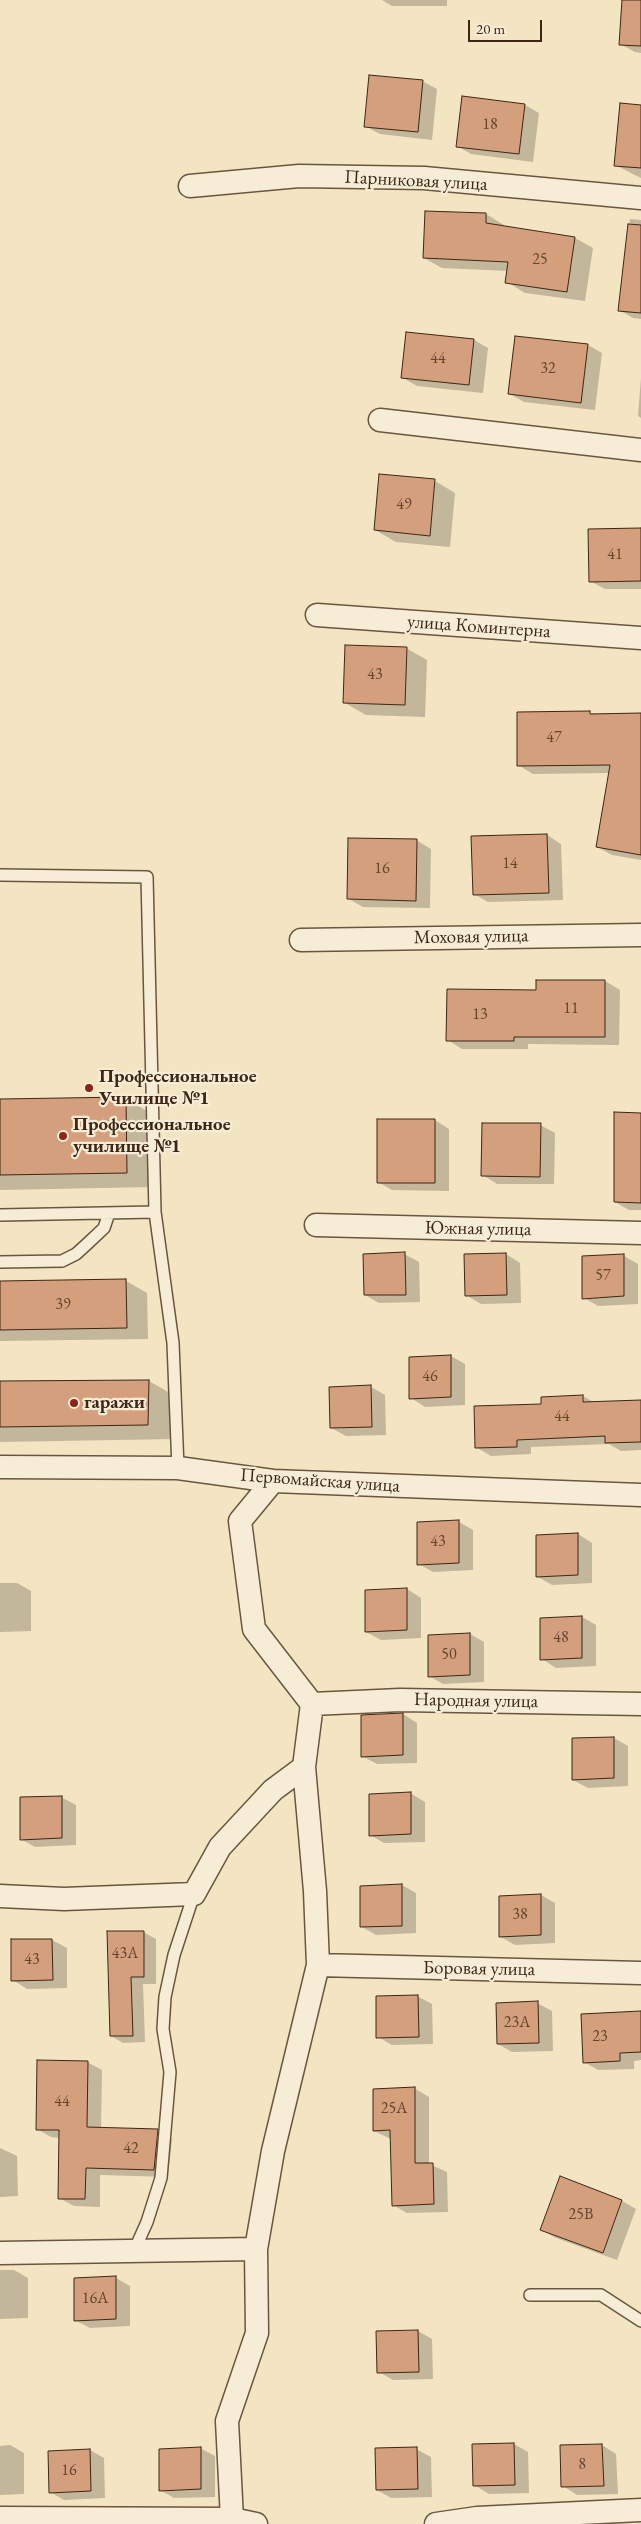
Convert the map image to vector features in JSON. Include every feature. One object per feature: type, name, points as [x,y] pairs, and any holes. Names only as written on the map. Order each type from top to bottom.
[{"type":"street","name":"Парниковая улица","points":[[190,186],[299,176],[424,178],[641,198]]},
{"type":"street","points":[[380,420],[641,450]]},
{"type":"street","name":"улица Коминтерна","points":[[317,615],[641,638]]},
{"type":"street","name":"Моховая улица","points":[[300,940],[641,935]]},
{"type":"street","name":"Южная улица","points":[[316,1225],[641,1233]]},
{"type":"street","name":"Первомайская улица","points":[[0,1466],[178,1468],[273,1481],[641,1496]]},
{"type":"street","points":[[232,2519],[227,2421],[258,2333],[256,2249],[273,2151],[318,1965],[315,1890],[304,1767],[312,1704],[254,1629],[240,1521],[273,1481]]},
{"type":"street","name":"Народная улица","points":[[312,1704],[400,1700],[641,1704]]},
{"type":"street","points":[[0,1896],[64,1899],[194,1894],[220,1847],[273,1790],[304,1767]]},
{"type":"street","name":"Боровая улица","points":[[318,1965],[641,1973]]},
{"type":"street","points":[[0,2253],[256,2249]]},
{"type":"street","points":[[436,2524],[477,2518],[641,2510]]},
{"type":"street","points":[[0,2518],[232,2519],[256,2524]]},
{"type":"lane","points":[[0,875],[147,877],[155,1212],[173,1343],[178,1468]]},
{"type":"lane","points":[[0,1262],[62,1261],[76,1254],[104,1228],[109,1212]]},
{"type":"lane","points":[[0,1215],[155,1212]]},
{"type":"lane","points":[[134,2251],[147,2222],[161,2178],[170,2072],[163,2029],[165,1997],[174,1955],[194,1894]]},
{"type":"lane","points":[[530,2295],[601,2295],[641,2321]]},
{"type":"building","points":[[622,0],[641,0],[641,46],[619,45]]},
{"type":"building","points":[[369,75],[423,80],[418,132],[364,127]]},
{"type":"building","points":[[462,96],[525,104],[519,154],[456,147]]},
{"type":"building","points":[[620,103],[641,105],[641,168],[614,166]]},
{"type":"building","points":[[425,211],[486,213],[486,223],[575,237],[567,292],[505,283],[508,262],[423,258]]},
{"type":"building","points":[[628,224],[641,225],[641,313],[618,311]]},
{"type":"building","points":[[406,332],[474,339],[469,385],[401,378]]},
{"type":"building","points":[[515,336],[588,344],[581,403],[508,394]]},
{"type":"building","points":[[379,474],[435,479],[430,536],[374,530]]},
{"type":"building","points":[[641,528],[641,581],[589,582],[588,529]]},
{"type":"building","points":[[345,645],[407,647],[405,705],[343,703]]},
{"type":"building","points":[[590,711],[590,714],[641,713],[641,855],[596,847],[610,765],[517,766],[517,712]]},
{"type":"building","points":[[547,834],[549,893],[473,895],[471,836]]},
{"type":"building","points":[[348,838],[417,839],[416,901],[347,899]]},
{"type":"building","points":[[536,980],[605,980],[605,1037],[514,1037],[514,1041],[446,1041],[447,989],[536,990]]},
{"type":"building","name":"Профессиональное училище №1","points":[[126,1097],[127,1173],[0,1175],[0,1099]]},
{"type":"building","points":[[614,1112],[641,1113],[641,1203],[614,1202]]},
{"type":"building","points":[[377,1119],[435,1119],[435,1183],[377,1183]]},
{"type":"building","points":[[482,1123],[541,1123],[540,1177],[481,1176]]},
{"type":"building","points":[[405,1252],[406,1295],[364,1295],[363,1254]]},
{"type":"building","points":[[506,1253],[507,1295],[465,1296],[464,1254]]},
{"type":"building","points":[[624,1254],[624,1296],[582,1299],[582,1256]]},
{"type":"building","points":[[126,1279],[127,1328],[0,1330],[0,1281]]},
{"type":"building","points":[[451,1355],[451,1397],[409,1399],[409,1357]]},
{"type":"building","name":"гаражи","points":[[149,1380],[148,1425],[0,1427],[0,1381]]},
{"type":"building","points":[[371,1385],[372,1427],[330,1428],[329,1387]]},
{"type":"building","points":[[583,1395],[583,1402],[641,1400],[641,1442],[605,1443],[605,1436],[517,1440],[517,1447],[475,1448],[474,1406],[541,1404],[541,1397]]},
{"type":"building","points":[[459,1520],[459,1563],[417,1565],[417,1522]]},
{"type":"building","points":[[578,1533],[578,1575],[536,1577],[536,1535]]},
{"type":"building","points":[[407,1588],[407,1630],[365,1632],[365,1590]]},
{"type":"building","points":[[582,1616],[582,1658],[540,1660],[540,1618]]},
{"type":"building","points":[[470,1633],[470,1675],[428,1677],[428,1635]]},
{"type":"building","points":[[403,1713],[403,1755],[361,1757],[361,1715]]},
{"type":"building","points":[[614,1737],[614,1778],[572,1780],[572,1738]]},
{"type":"building","points":[[411,1792],[411,1834],[369,1836],[369,1794]]},
{"type":"building","points":[[62,1796],[62,1838],[20,1840],[20,1797]]},
{"type":"building","points":[[402,1884],[402,1926],[360,1927],[360,1886]]},
{"type":"building","points":[[541,1894],[541,1935],[499,1937],[499,1896]]},
{"type":"building","points":[[107,1931],[144,1931],[144,1977],[131,1977],[133,2036],[110,2036]]},
{"type":"building","points":[[11,1939],[52,1939],[53,1980],[11,1981]]},
{"type":"building","points":[[418,1995],[419,2037],[376,2038],[376,1996]]},
{"type":"building","points":[[538,2001],[539,2043],[497,2044],[496,2003]]},
{"type":"building","points":[[641,2011],[641,2052],[620,2053],[620,2061],[583,2063],[581,2014]]},
{"type":"building","points":[[37,2060],[88,2061],[87,2127],[158,2129],[154,2170],[86,2168],[85,2199],[58,2199],[59,2130],[36,2130]]},
{"type":"building","points":[[415,2087],[415,2163],[433,2163],[434,2204],[392,2206],[390,2130],[373,2131],[373,2089]]},
{"type":"building","points":[[560,2176],[622,2200],[603,2253],[540,2230]]},
{"type":"building","points":[[116,2276],[116,2319],[74,2321],[74,2278]]},
{"type":"building","points":[[418,2330],[419,2372],[377,2373],[376,2331]]},
{"type":"building","points":[[514,2443],[515,2485],[473,2486],[472,2444]]},
{"type":"building","points":[[602,2444],[604,2486],[561,2487],[560,2445]]},
{"type":"building","points":[[201,2447],[201,2489],[159,2491],[159,2449]]},
{"type":"building","points":[[417,2447],[418,2489],[376,2490],[375,2448]]},
{"type":"building","points":[[90,2449],[91,2491],[49,2493],[48,2451]]},
{"type":"place","name":"Профессиональное Училище №1","points":[[89,1088]]},
{"type":"place","name":"Профессиональное училище №1","points":[[63,1136]]},
{"type":"place","name":"гаражи","points":[[74,1403]]}]
